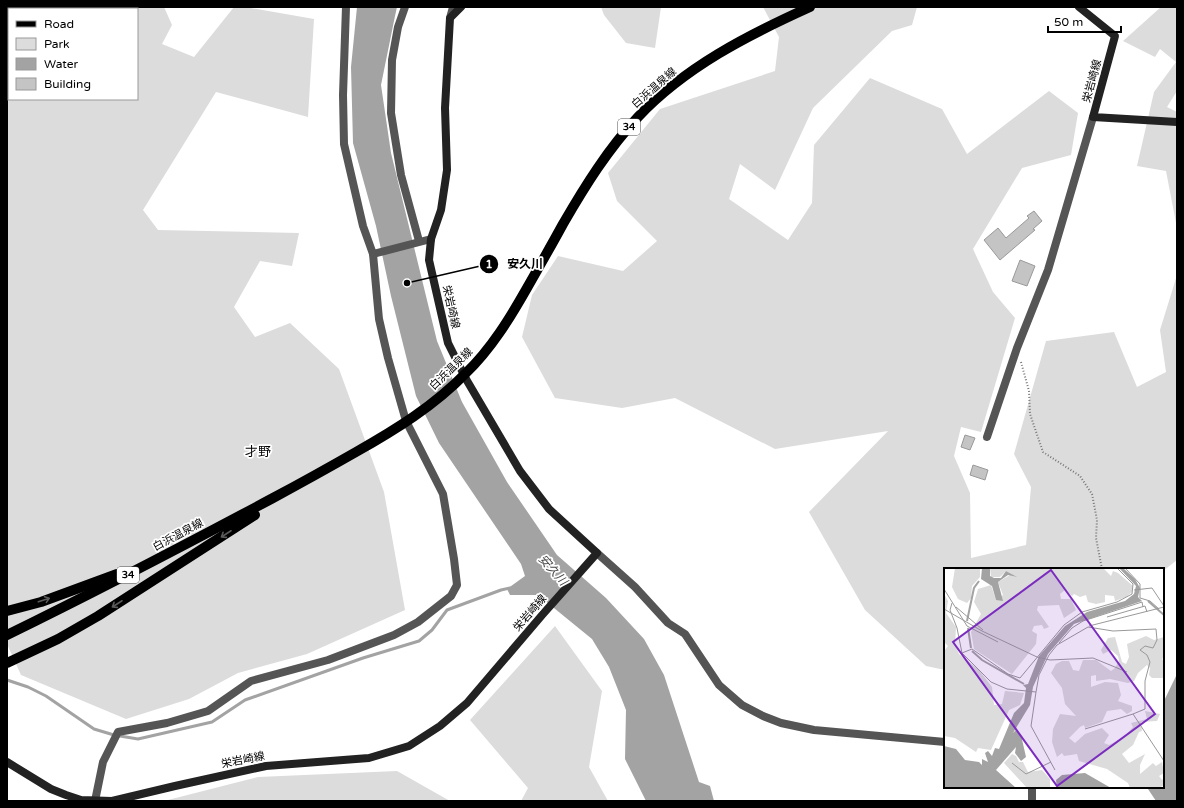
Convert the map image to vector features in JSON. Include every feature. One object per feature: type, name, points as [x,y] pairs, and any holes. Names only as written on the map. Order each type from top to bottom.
[{"type":"main road","points":[[450,18],[461,7]]},
{"type":"main road","name":"白浜温泉線","points":[[7,635],[122,578],[317,474],[373,442],[414,416],[450,389],[483,355],[513,312],[589,181],[622,135],[640,115],[682,79],[705,63],[756,33],[810,7]]},
{"type":"main road","name":"栄岩崎線","points":[[1079,7],[1115,36],[1093,117],[1177,122]]},
{"type":"main road","name":"栄岩崎線","points":[[7,762],[52,789],[66,795],[81,800],[112,801],[266,766],[369,758],[409,746],[440,726],[467,703],[581,570],[597,554],[549,509],[520,471],[466,379],[448,343],[429,260],[431,239],[441,210],[447,170],[445,108],[450,18]]},
{"type":"main road","points":[[7,663],[58,639],[98,616],[317,474]]},
{"type":"main road","points":[[7,611],[41,602],[138,565],[218,525],[248,512]]},
{"type":"street","points":[[95,801],[103,762],[118,732],[166,723],[208,711],[251,681],[328,660],[394,635],[418,622],[451,596],[457,585],[443,494],[406,421],[384,342],[379,320],[375,253],[363,226],[344,144],[343,95],[346,7]]},
{"type":"street","points":[[405,7],[398,27],[392,60],[391,113],[401,175],[419,241]]},
{"type":"street","points":[[450,18],[453,7]]},
{"type":"street","points":[[987,437],[1017,348],[1048,270],[1093,117]]},
{"type":"street","points":[[375,253],[431,239]]},
{"type":"street","points":[[597,554],[635,587],[668,623],[685,634],[719,685],[742,705],[781,723],[814,730],[944,742]]},
{"type":"street","points":[[1032,788],[1032,801]]},
{"type":"path","points":[[1017,348],[1029,391],[1030,414],[1043,452],[1080,476],[1092,494],[1097,520],[1096,538],[1102,568]]},
{"type":"green space","points":[[7,7],[164,7],[172,25],[162,44],[194,57],[234,7],[245,7],[314,19],[308,117],[216,92],[143,210],[158,230],[299,233],[292,266],[260,261],[234,307],[255,337],[290,323],[339,369],[384,492],[405,610],[307,654],[238,673],[189,699],[126,719],[21,675],[7,644]]},
{"type":"green space","points":[[601,7],[661,7],[655,48],[626,43],[604,15]]},
{"type":"green space","points":[[763,7],[917,7],[912,25],[892,31],[813,108],[775,190],[740,164],[729,199],[788,240],[812,203],[814,145],[870,78],[942,109],[967,154],[1049,91],[1078,113],[1071,155],[1022,168],[973,249],[993,292],[1015,318],[981,432],[961,427],[954,456],[970,493],[971,558],[1026,545],[1031,487],[1014,454],[1046,341],[1114,332],[1137,387],[1166,372],[1160,330],[1177,275],[1177,560],[1164,570],[1164,568],[944,568],[944,670],[926,666],[865,610],[809,512],[888,431],[775,449],[675,398],[622,408],[555,398],[522,337],[532,295],[558,256],[623,271],[657,241],[617,201],[608,173],[660,109],[775,71],[779,37]]},
{"type":"green space","points":[[1161,7],[1177,7],[1177,91],[1167,107],[1177,112],[1177,228],[1166,171],[1137,166],[1154,92],[1176,62],[1160,49],[1155,57],[1123,41]]},
{"type":"green space","points":[[555,626],[602,691],[589,767],[608,801],[521,801],[528,788],[470,720]]},
{"type":"green space","points":[[397,771],[450,801],[164,801],[258,777]]},
{"type":"water","points":[[357,7],[397,7],[381,85],[391,153],[437,341],[462,402],[507,482],[557,555],[606,598],[644,639],[664,675],[699,782],[710,786],[714,801],[646,801],[625,759],[626,710],[609,667],[592,639],[538,595],[510,595],[507,589],[525,576],[521,564],[439,443],[416,396],[391,296],[376,226],[353,143],[351,67]]},
{"type":"water","points":[[1177,674],[1177,801],[1156,801],[1148,788],[1164,788],[1164,701]]},
{"type":"building","points":[[1034,211],[1042,221],[1033,229],[1035,230],[1000,260],[984,240],[998,228],[1006,238],[1029,218],[1027,216]]},
{"type":"building","points":[[1020,260],[1035,266],[1027,286],[1012,281]]},
{"type":"building","points":[[965,435],[975,438],[970,450],[961,447]]},
{"type":"building","points":[[973,465],[988,470],[985,480],[970,475]]},
{"type":"waterway","points":[[7,680],[28,687],[46,696],[94,729],[114,735],[138,739],[212,722],[245,700],[363,658],[419,641],[432,630],[447,610],[510,588]]},
{"type":"place","name":"安久川","points":[[407,283]]},
{"type":"district","name":"才野","points":[[258,452]]}]
